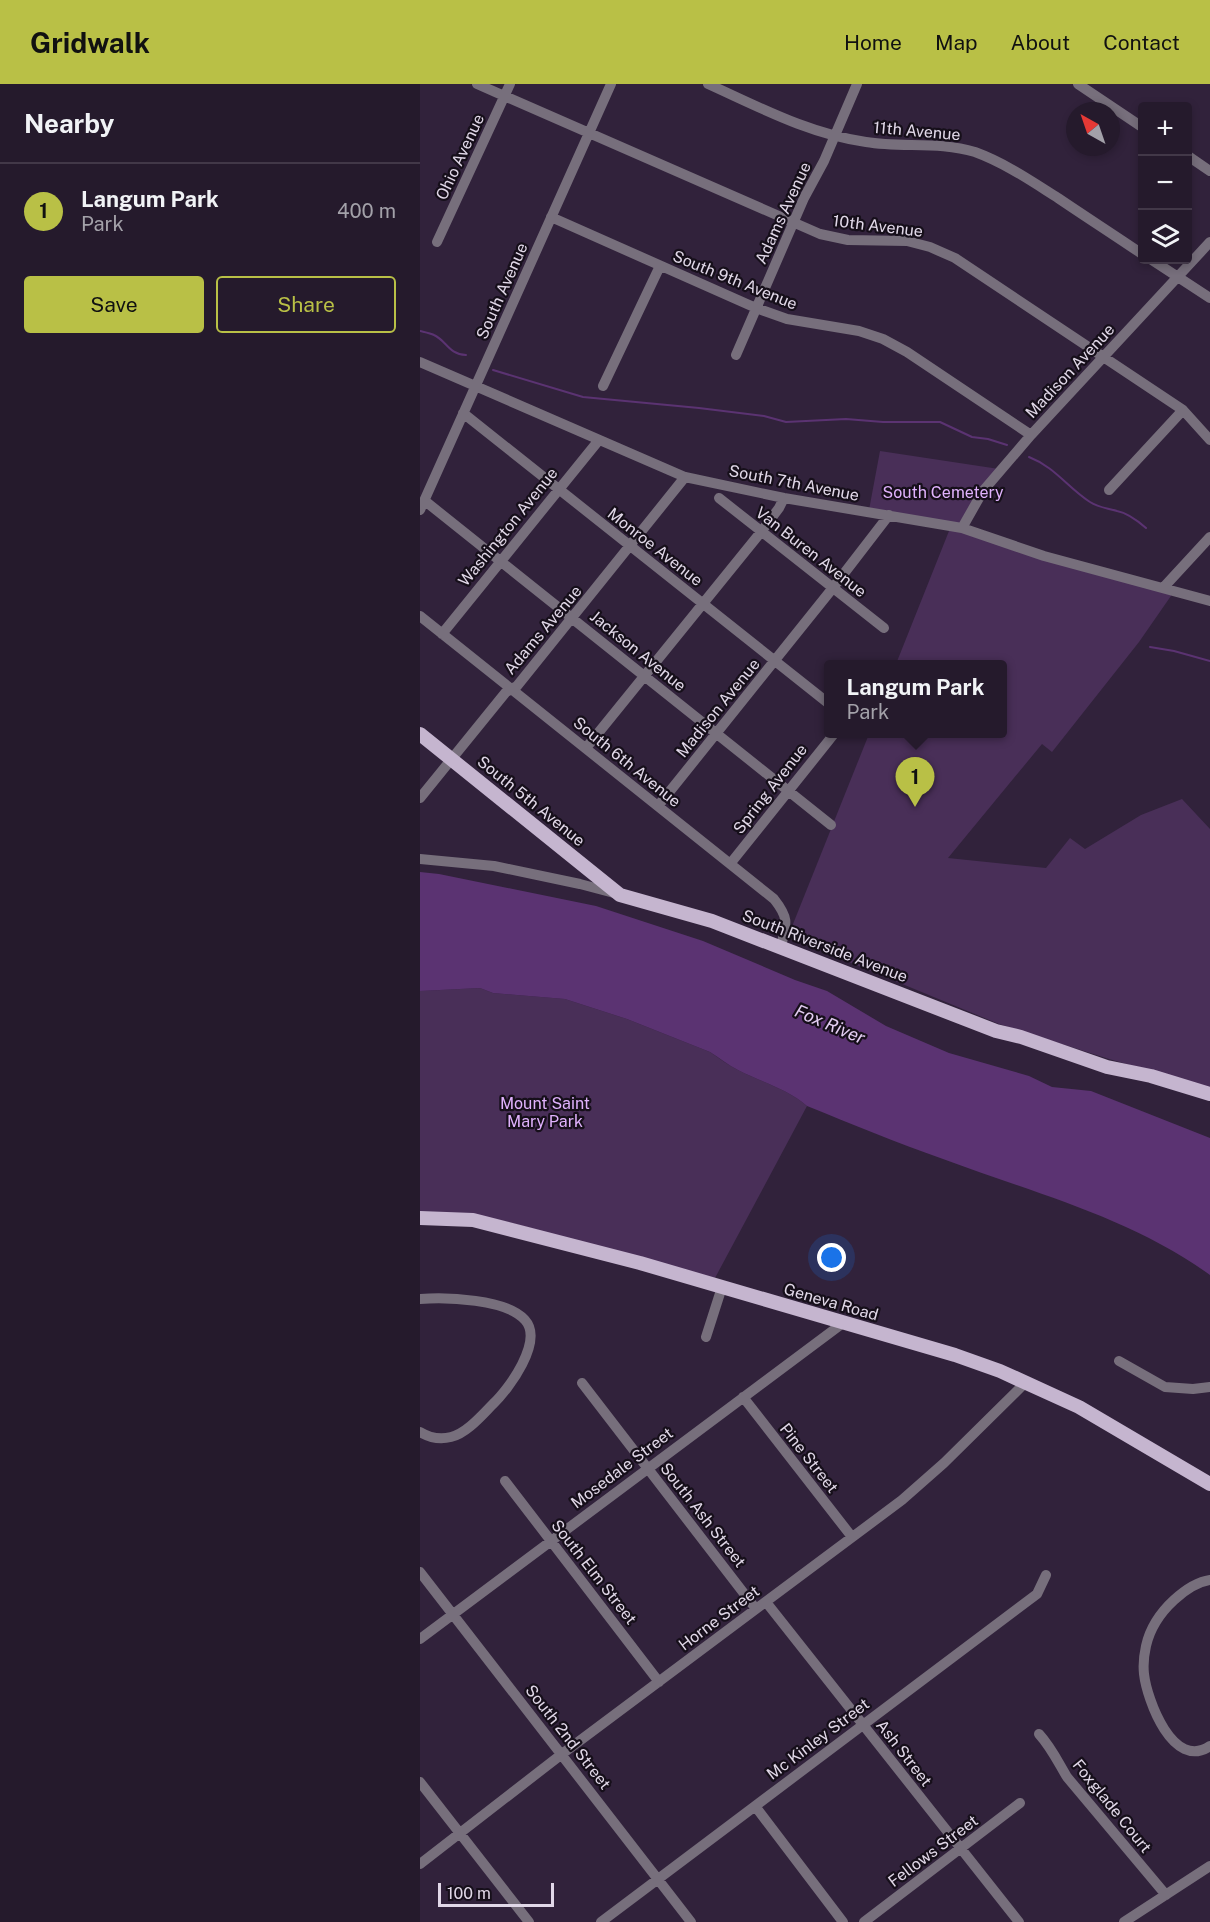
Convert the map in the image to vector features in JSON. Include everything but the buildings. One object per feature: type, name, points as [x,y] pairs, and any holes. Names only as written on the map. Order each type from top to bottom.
[{"type":"main road","name":"South 5th Avenue","points":[[420,734],[621,895]]},
{"type":"main road","name":"South Riverside Avenue","points":[[621,895],[712,921],[781,946],[996,1031],[1021,1037],[1107,1067],[1151,1076],[1210,1094]]},
{"type":"main road","name":"Geneva Road","points":[[420,1218],[473,1220],[640,1263],[955,1355],[993,1368],[1079,1407],[1210,1484]]},
{"type":"street","name":"10th Avenue","points":[[477,84],[820,234],[848,240],[898,240],[930,247],[955,258],[1183,411],[1210,440]]},
{"type":"street","name":"Ohio Avenue","points":[[437,242],[510,84]]},
{"type":"street","name":"South Avenue","points":[[423,506],[611,84]]},
{"type":"street","name":"11th Avenue","points":[[708,84],[791,121],[834,137],[868,143],[946,146],[997,160],[1138,251]]},
{"type":"street","name":"Adams Avenue","points":[[736,355],[856,84]]},
{"type":"street","points":[[1078,84],[1138,124]]},
{"type":"street","points":[[1192,159],[1210,171]]},
{"type":"street","name":"South 9th Avenue","points":[[551,217],[756,308],[787,319],[859,331],[883,339],[907,352],[1031,435]]},
{"type":"street","name":"Madison Avenue","points":[[962,528],[983,491],[1031,435],[1210,242]]},
{"type":"street","points":[[1158,264],[1210,298]]},
{"type":"street","points":[[603,386],[660,266]]},
{"type":"street","name":"South 7th Avenue","points":[[420,362],[685,477],[784,498],[962,528],[1044,556],[1210,601]]},
{"type":"street","points":[[1109,490],[1183,411]]},
{"type":"street","name":"Monroe Avenue","points":[[463,413],[824,700]]},
{"type":"street","name":"Washington Avenue","points":[[442,634],[599,440]]},
{"type":"street","name":"Adams Avenue","points":[[420,798],[506,692],[518,686],[685,477]]},
{"type":"street","name":"Van Buren Avenue","points":[[719,498],[884,628]]},
{"type":"street","points":[[586,748],[703,604],[779,508],[784,498]]},
{"type":"street","name":"Jackson Avenue","points":[[423,506],[500,561],[573,618],[831,825]]},
{"type":"street","name":"Madison Avenue","points":[[658,806],[889,515]]},
{"type":"street","points":[[1163,588],[1210,537]]},
{"type":"street","name":"South 6th Avenue","points":[[420,616],[774,899],[783,911],[787,924],[781,946]]},
{"type":"street","name":"Spring Avenue","points":[[730,864],[831,738]]},
{"type":"street","name":"South Riverside Avenue","points":[[420,859],[494,866],[621,895]]},
{"type":"street","points":[[706,1337],[722,1287]]},
{"type":"street","points":[[420,1299],[463,1299],[498,1306],[525,1320],[531,1336],[524,1361],[512,1381],[501,1396],[465,1430],[452,1437],[441,1439],[420,1432]]},
{"type":"street","name":"Mosedale Street","points":[[420,1639],[843,1323]]},
{"type":"street","points":[[1119,1361],[1165,1387],[1192,1389],[1210,1387]]},
{"type":"street","name":"South Ash Street","points":[[582,1383],[756,1609]]},
{"type":"street","name":"Horne Street","points":[[420,1864],[562,1754],[852,1538],[924,1481],[1025,1383]]},
{"type":"street","name":"Pine Street","points":[[743,1397],[852,1538]]},
{"type":"street","name":"South Elm Street","points":[[505,1481],[659,1682]]},
{"type":"street","name":"South 2nd Street","points":[[420,1572],[692,1922]]},
{"type":"street","name":"Mc Kinley Street","points":[[601,1922],[1037,1594],[1047,1575]]},
{"type":"street","points":[[1210,1580],[1192,1586],[1172,1602],[1158,1618],[1146,1643],[1143,1671],[1152,1705],[1158,1720],[1168,1734],[1186,1750],[1196,1751],[1210,1746]]},
{"type":"street","name":"Ash Street","points":[[766,1602],[1019,1922]]},
{"type":"street","name":"Foxglade Court","points":[[1040,1734],[1051,1747],[1057,1762],[1068,1777],[1166,1894]]},
{"type":"street","points":[[420,1782],[529,1922]]},
{"type":"street","name":"Fellows Street","points":[[864,1922],[1020,1803]]},
{"type":"street","points":[[755,1806],[843,1922]]},
{"type":"street","points":[[1124,1922],[1210,1866]]},
{"type":"green space","name":"South Cemetery","points":[[880,451],[999,469],[961,526],[869,510]]},
{"type":"green space","points":[[951,526],[1173,593],[1139,642],[1052,752],[1042,744],[948,858],[1046,868],[1070,838],[1085,849],[1141,815],[1182,799],[1210,829],[1210,1088],[999,1024],[808,945],[789,934],[867,738],[1007,738],[1007,660],[898,660]]},
{"type":"green space","name":"Mount Saint Mary Park","points":[[480,988],[493,993],[565,999],[627,1019],[710,1052],[734,1068],[783,1090],[807,1106],[715,1278],[508,1222],[484,1217],[420,1213],[420,991]]},
{"type":"water","name":"Fox River","points":[[420,872],[596,906],[703,941],[827,991],[886,1026],[949,1053],[1029,1076],[1052,1087],[1091,1091],[1210,1138],[1210,1275],[1147,1237],[1114,1222],[807,1106],[783,1090],[734,1068],[710,1052],[627,1019],[565,999],[493,993],[480,988],[420,991]]},
{"type":"waterway","points":[[420,331],[434,335],[451,350],[466,355]]},
{"type":"waterway","points":[[493,370],[583,397],[764,416],[786,422],[846,419],[883,422],[940,422],[972,437],[1007,445]]},
{"type":"waterway","points":[[1029,457],[1046,466],[1090,502],[1125,514],[1146,528]]},
{"type":"waterway","points":[[1150,647],[1210,661]]},
{"type":"place","name":"Langum Park","points":[[915,807]]}]
